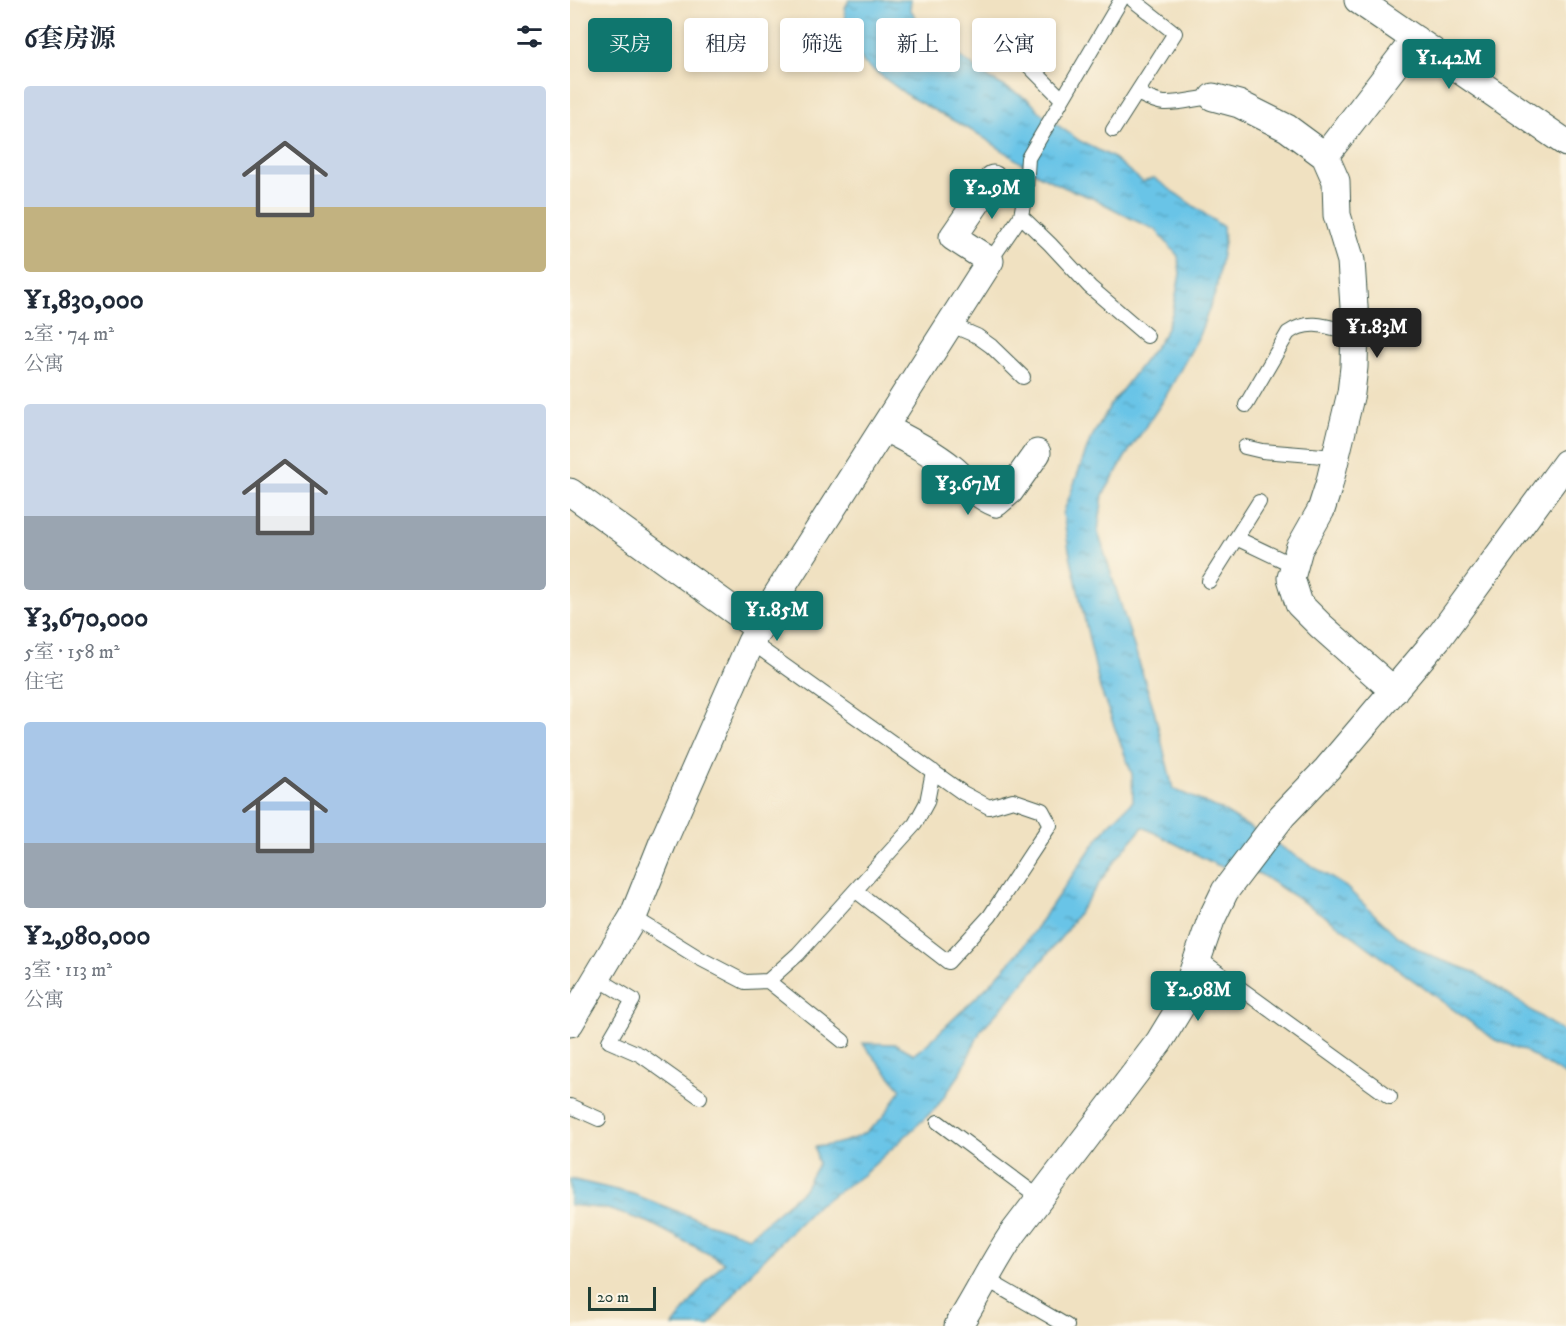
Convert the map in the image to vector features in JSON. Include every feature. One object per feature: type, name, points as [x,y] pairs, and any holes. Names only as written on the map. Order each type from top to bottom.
[{"type":"street","points":[[1358,0],[1566,143]]},
{"type":"street","points":[[1325,156],[1415,39]]},
{"type":"street","points":[[1213,97],[1239,104],[1287,128],[1325,156],[1336,181],[1337,215],[1351,261],[1355,334],[1354,367],[1351,393],[1329,485],[1321,510],[1299,549],[1291,578],[1299,604],[1394,691]]},
{"type":"street","points":[[570,1023],[633,917],[668,831],[755,635],[777,595],[990,261],[953,237],[993,179]]},
{"type":"street","points":[[885,428],[927,450],[953,469],[981,497],[996,503],[1010,491],[1037,453]]},
{"type":"street","points":[[958,1326],[995,1259],[1014,1232],[1159,1042],[1181,1006],[1211,920],[1225,891],[1282,816],[1327,770],[1439,637],[1566,463]]},
{"type":"street","points":[[570,492],[755,635]]},
{"type":"lane","points":[[990,261],[1021,216],[1028,158],[1121,0]]},
{"type":"lane","points":[[1113,130],[1175,33],[1133,0]]},
{"type":"lane","points":[[1035,72],[1062,99]]},
{"type":"lane","points":[[1137,93],[1162,103],[1213,97]]},
{"type":"lane","points":[[1021,216],[1090,287],[1147,336]]},
{"type":"lane","points":[[949,324],[977,336],[991,346],[1023,377]]},
{"type":"lane","points":[[1246,405],[1288,333],[1299,325],[1317,324],[1355,334]]},
{"type":"lane","points":[[1245,447],[1262,451],[1335,457]]},
{"type":"lane","points":[[1209,581],[1259,502]]},
{"type":"lane","points":[[1236,538],[1295,566]]},
{"type":"lane","points":[[755,635],[963,793],[989,807],[1013,800],[1042,810],[1050,825],[990,916],[948,962],[856,891]]},
{"type":"lane","points":[[633,917],[699,958],[745,982],[768,981],[798,954],[915,824],[927,802],[933,771]]},
{"type":"lane","points":[[1197,957],[1390,1097]]},
{"type":"lane","points":[[597,978],[633,1000],[609,1041],[641,1055],[700,1097]]},
{"type":"lane","points":[[768,981],[843,1041]]},
{"type":"lane","points":[[570,1106],[599,1119]]},
{"type":"lane","points":[[938,1122],[1040,1198]]},
{"type":"lane","points":[[986,1279],[1067,1326]]},
{"type":"water","points":[[849,0],[911,0],[910,9],[916,18],[876,18],[876,72],[864,63],[864,18],[845,18],[845,8]]},
{"type":"water","points":[[960,56],[972,65],[972,72],[982,72],[1029,100],[1042,114],[1080,141],[1112,157],[1143,182],[1154,178],[1223,227],[1224,242],[1216,291],[1198,338],[1163,401],[1125,457],[1103,495],[1098,532],[1154,710],[1173,789],[1220,809],[1346,887],[1398,937],[1430,956],[1474,972],[1566,1034],[1566,1076],[1523,1050],[1495,1040],[1331,920],[1260,874],[1217,865],[1143,827],[1116,859],[1064,934],[981,1030],[960,1074],[936,1108],[863,1175],[815,1207],[754,1269],[709,1326],[673,1326],[724,1262],[648,1222],[607,1209],[570,1205],[570,1179],[633,1194],[749,1237],[803,1190],[818,1164],[815,1147],[857,1137],[877,1124],[893,1103],[901,1089],[862,1043],[896,1044],[914,1054],[926,1045],[988,986],[1020,951],[1094,844],[1133,801],[1132,774],[1100,688],[1063,514],[1090,440],[1110,406],[1164,335],[1173,311],[1180,274],[1178,256],[1156,230],[1097,200],[1039,175],[978,134],[910,97],[876,72],[960,72]]}]
